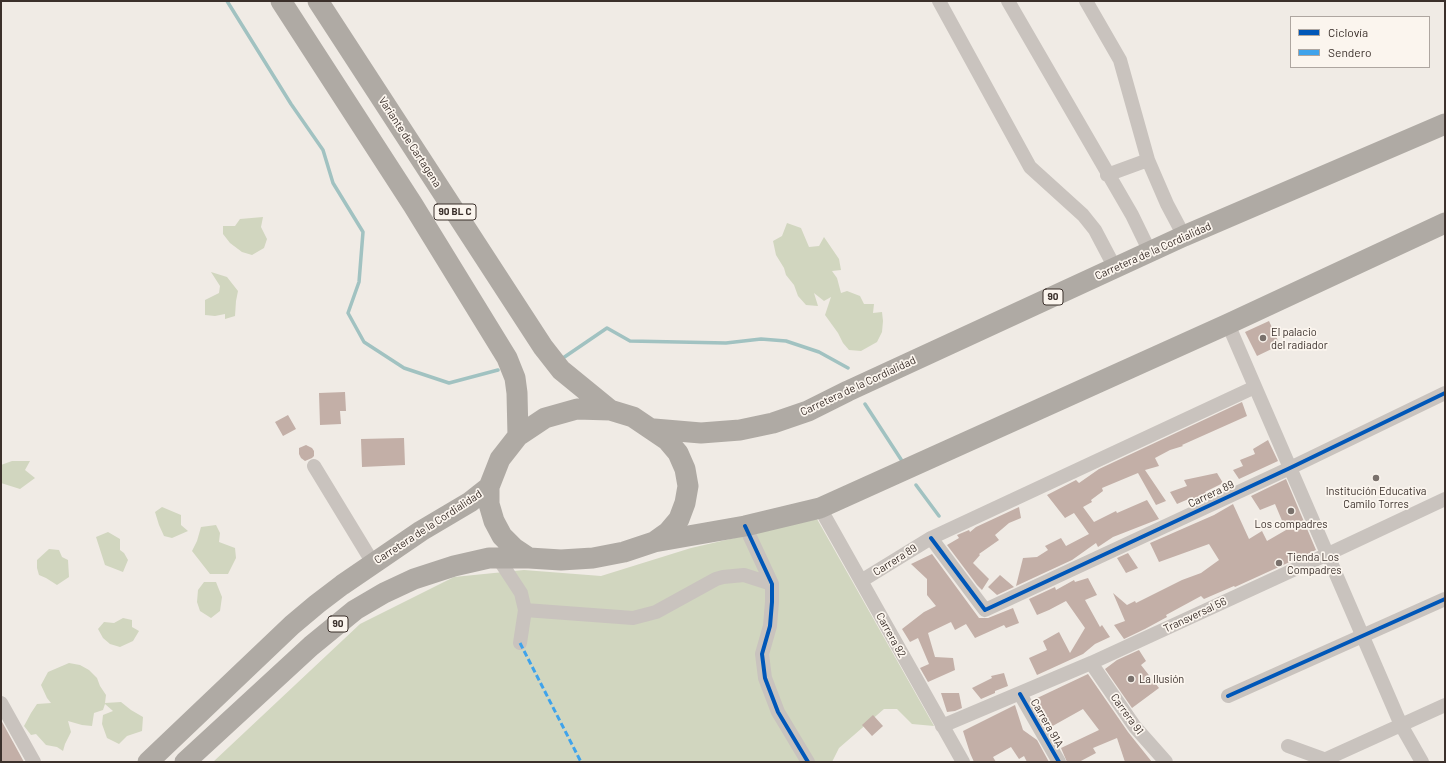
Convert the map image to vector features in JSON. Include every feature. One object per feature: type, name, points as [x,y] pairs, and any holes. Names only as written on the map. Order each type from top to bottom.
[{"type":"highway","name":"90 BL C","points":[[281,1],[417,211],[507,358],[515,378],[517,393],[518,436]]},
{"type":"highway","name":"Variante de Cartagena","points":[[318,1],[543,347],[561,370],[610,410]]},
{"type":"highway","name":"Carretera de la Cordialidad","points":[[148,762],[292,625],[342,585],[373,563],[421,531],[470,502],[489,487],[500,459],[518,436],[545,418],[577,409],[610,410],[633,417],[654,429],[701,433],[740,430],[772,423],[808,411],[1184,236],[1445,124]]},
{"type":"highway","points":[[489,487],[489,504],[494,521],[502,536],[514,548],[529,558],[561,560],[593,558],[624,552],[654,542],[745,526],[820,508],[1228,324],[1445,223]]},
{"type":"highway","points":[[654,429],[667,440],[678,453],[685,469],[688,486],[685,503],[679,519],[668,532],[654,542]]},
{"type":"highway","name":"90","points":[[185,762],[311,646],[355,610],[414,578],[454,566],[498,558],[529,558]]},
{"type":"street","points":[[939,1],[1030,167],[1083,215],[1096,230],[1115,268]]},
{"type":"street","points":[[1008,1],[1107,175],[1132,215],[1150,252]]},
{"type":"street","points":[[1086,1],[1120,60],[1148,160],[1167,204],[1184,236]]},
{"type":"street","points":[[1107,175],[1148,160]]},
{"type":"street","points":[[1228,324],[1363,636],[1402,724],[1422,762]]},
{"type":"street","name":"Carrera 89","points":[[861,581],[931,538],[1255,387]]},
{"type":"street","name":"Carrera 89","points":[[931,538],[985,610],[1290,468],[1445,393]]},
{"type":"street","points":[[314,466],[373,563]]},
{"type":"street","name":"Transversal 56","points":[[942,726],[1090,663],[1445,499]]},
{"type":"street","name":"Carrera 92","points":[[820,508],[963,762]]},
{"type":"street","points":[[745,526],[772,584],[770,626],[762,654],[765,678],[778,712],[808,762]]},
{"type":"street","points":[[498,558],[520,593],[525,610],[520,643]]},
{"type":"street","points":[[525,610],[633,618],[656,612],[716,579],[723,577],[744,575],[772,584]]},
{"type":"street","points":[[1228,696],[1445,599]]},
{"type":"street","name":"Carrera 91","points":[[1090,663],[1135,727],[1166,762]]},
{"type":"street","name":"Carrera 91A","points":[[1020,694],[1059,762]]},
{"type":"street","points":[[1,704],[34,762]]},
{"type":"street","points":[[1288,746],[1329,760],[1402,724],[1445,705]]},
{"type":"green space","points":[[263,217],[261,227],[267,239],[264,248],[252,255],[242,252],[230,243],[223,234],[223,226],[235,226],[240,219]]},
{"type":"green space","points":[[787,223],[801,228],[809,247],[819,246],[824,237],[839,259],[841,270],[832,271],[837,278],[841,293],[847,291],[860,296],[864,304],[874,304],[873,313],[882,312],[882,332],[877,342],[861,351],[849,350],[825,315],[831,297],[824,301],[814,293],[818,306],[806,305],[798,296],[794,285],[786,275],[784,268],[776,255],[773,241],[782,236]]},
{"type":"green space","points":[[211,272],[227,277],[238,291],[235,316],[225,319],[225,314],[215,316],[205,315],[205,300],[219,293],[220,286]]},
{"type":"green space","points":[[12,461],[30,461],[25,470],[35,478],[20,489],[1,483],[1,465]]},
{"type":"green space","points":[[162,507],[181,515],[181,525],[188,531],[172,538],[164,536],[155,512]]},
{"type":"green space","points":[[817,519],[934,726],[912,724],[897,709],[884,709],[839,748],[832,762],[213,762],[360,624],[454,577],[524,570],[601,576],[691,548]]},
{"type":"green space","points":[[216,525],[220,533],[219,542],[235,548],[236,558],[228,574],[210,574],[192,551],[201,527]]},
{"type":"green space","points":[[108,532],[120,539],[120,550],[124,553],[128,560],[123,572],[105,565],[96,537]]},
{"type":"green space","points":[[49,549],[59,550],[62,557],[68,560],[69,577],[57,585],[39,575],[37,568],[37,560]]},
{"type":"green space","points":[[204,582],[216,582],[222,597],[220,611],[211,618],[200,611],[197,602],[198,590]]},
{"type":"green space","points":[[123,618],[132,620],[132,627],[139,631],[133,641],[120,647],[110,644],[103,638],[98,629],[104,622],[114,623]]},
{"type":"green space","points":[[69,663],[80,665],[89,670],[97,678],[106,695],[105,703],[121,702],[143,717],[142,731],[127,736],[119,744],[107,738],[102,724],[103,715],[113,711],[105,704],[103,710],[94,713],[92,726],[68,721],[71,732],[63,751],[57,747],[46,745],[36,734],[31,735],[24,726],[31,713],[37,704],[51,703],[41,685],[48,672]]},
{"type":"building","name":"El palacio del radiador","points":[[1269,321],[1280,345],[1257,356],[1245,332]]},
{"type":"building","points":[[345,392],[346,411],[340,411],[341,424],[320,425],[319,393]]},
{"type":"building","points":[[1242,402],[1247,416],[1182,445],[1183,446],[1170,450],[1155,458],[1159,466],[1145,470],[1166,501],[1156,505],[1138,473],[1102,488],[1103,491],[1091,500],[1092,502],[1083,507],[1094,522],[1116,511],[1117,513],[1147,500],[1159,519],[1113,537],[1098,547],[1096,543],[1072,560],[1016,586],[1023,558],[1037,557],[1048,550],[1045,546],[1061,538],[1066,546],[1089,534],[1074,513],[1065,518],[1047,495],[1076,480],[1079,483],[1099,469]]},
{"type":"building","points":[[288,415],[296,429],[283,436],[275,422]]},
{"type":"building","points":[[404,438],[405,465],[362,467],[361,439]]},
{"type":"building","points":[[1268,440],[1278,461],[1239,479],[1233,470],[1243,466],[1240,460],[1255,454],[1253,449]]},
{"type":"building","points":[[306,445],[312,448],[314,451],[314,456],[305,461],[299,454],[299,448]]},
{"type":"building","points":[[1217,473],[1223,483],[1205,492],[1206,493],[1194,500],[1193,497],[1177,504],[1170,492],[1187,486],[1184,480]]},
{"type":"building","points":[[1286,479],[1316,550],[1235,587],[1234,586],[1204,599],[1201,596],[1166,615],[1167,617],[1124,639],[1114,625],[1125,621],[1113,593],[1127,605],[1135,601],[1136,603],[1182,580],[1201,573],[1219,560],[1209,544],[1159,562],[1150,543],[1214,515],[1233,504],[1249,539],[1262,531],[1267,541],[1286,530],[1275,504],[1260,510],[1251,496]]},
{"type":"building","points":[[1019,507],[1021,518],[1009,523],[995,535],[999,540],[979,554],[980,555],[973,563],[989,579],[982,590],[947,545],[959,538],[957,535],[969,530],[970,532],[976,527]]},
{"type":"building","points":[[1128,553],[1138,568],[1126,573],[1117,558]]},
{"type":"building","points":[[932,554],[979,618],[988,618],[1013,608],[1019,623],[1006,628],[1004,625],[975,638],[966,624],[955,630],[951,622],[928,633],[935,657],[953,658],[955,670],[928,682],[920,668],[929,664],[918,638],[910,642],[902,629],[924,612],[936,606],[927,595],[927,579],[911,564]]},
{"type":"building","points":[[1000,575],[1014,587],[997,595],[988,587]]},
{"type":"building","points":[[1088,578],[1097,595],[1085,600],[1100,627],[1102,625],[1110,637],[1095,644],[1083,654],[1037,675],[1029,658],[1047,650],[1043,641],[1059,632],[1070,653],[1085,628],[1066,601],[1037,615],[1029,599],[1055,587],[1056,590],[1074,580],[1075,582]]},
{"type":"building","name":"La Ilusión","points":[[1139,650],[1146,661],[1141,665],[1159,688],[1132,708],[1105,669],[1117,660]]},
{"type":"building","points":[[1004,673],[1008,686],[995,691],[995,693],[981,699],[972,688],[992,678],[991,676]]},
{"type":"building","points":[[1088,674],[1128,732],[1152,762],[1125,762],[1117,738],[1093,748],[1096,753],[1079,762],[1067,762],[1061,748],[1099,730],[1083,709],[1049,728],[1033,700]]},
{"type":"building","points":[[941,693],[959,693],[962,708],[947,712]]},
{"type":"building","points":[[1015,705],[1023,730],[1037,740],[1049,762],[1027,762],[1024,756],[1019,759],[1011,747],[993,757],[996,762],[974,762],[963,731]]},
{"type":"building","points":[[873,715],[883,726],[872,736],[862,725]]},
{"type":"building","points":[[1,720],[24,762],[1,762]]},
{"type":"waterway","points":[[227,1],[291,104],[323,150],[333,183],[363,232],[359,282],[348,313],[364,342],[404,368],[449,383],[498,370]]},
{"type":"waterway","points":[[563,358],[607,328],[630,341],[726,343],[761,339],[786,341],[819,352],[848,368]]},
{"type":"waterway","points":[[865,404],[904,464]]},
{"type":"waterway","points":[[916,485],[939,516]]},
{"type":"marked path","points":[[520,643],[581,762]]},
{"type":"cycle path","points":[[931,538],[985,610],[1290,468],[1445,393]]},
{"type":"cycle path","points":[[745,526],[772,584],[770,626],[762,654],[765,678],[778,712],[808,762]]},
{"type":"cycle path","points":[[1228,696],[1445,599]]},
{"type":"cycle path","points":[[1020,694],[1059,762]]},
{"type":"place","name":"El palacio del radiador","points":[[1263,338]]},
{"type":"place","name":"Institución Educativa Camilo Torres","points":[[1376,478]]},
{"type":"place","name":"Los compadres","points":[[1291,511]]},
{"type":"place","name":"Tienda Los Compadres","points":[[1279,563]]},
{"type":"place","name":"La Ilusión","points":[[1131,679]]}]
